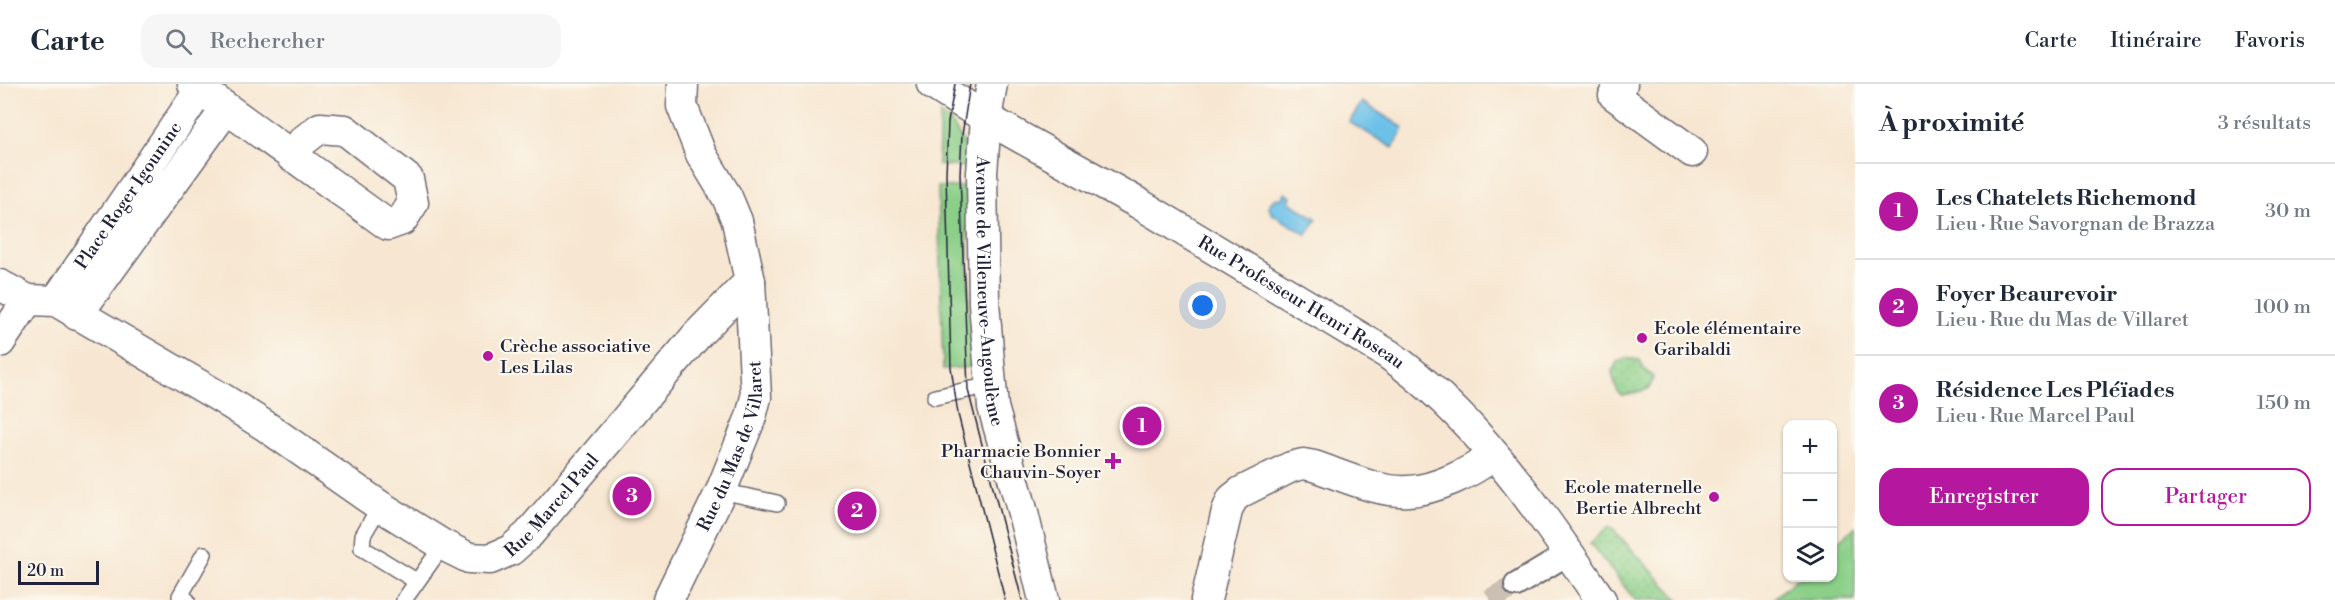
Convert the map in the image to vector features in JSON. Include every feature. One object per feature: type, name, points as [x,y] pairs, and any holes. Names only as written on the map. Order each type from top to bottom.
[{"type":"street","points":[[683,84],[682,106],[701,154],[727,197],[737,221],[750,281]]},
{"type":"street","name":"Rue Professeur Henri Roseau","points":[[932,84],[986,118],[1138,202],[1388,354],[1407,368],[1453,407],[1569,554],[1601,600]]},
{"type":"street","name":"Avenue de Villeneuve-Angoulème","points":[[992,84],[986,118],[982,173],[990,385],[993,407],[1023,513],[1044,600]]},
{"type":"street","points":[[1622,84],[1614,95],[1692,152]]},
{"type":"street","points":[[197,87],[292,157]]},
{"type":"street","name":"Place Roger Igouninc","points":[[54,305],[197,87]]},
{"type":"street","name":"Place Roger Igouninc","points":[[54,305],[226,109]]},
{"type":"street","name":"Rue du Mas de Villaret","points":[[668,600],[721,491],[748,428],[756,397],[750,281]]},
{"type":"street","name":"Rue Marcel Paul","points":[[0,285],[54,305],[264,425],[380,506],[443,545],[469,558],[489,559],[511,550],[529,534],[698,334],[750,281]]},
{"type":"street","points":[[0,342],[54,305]]},
{"type":"street","points":[[1206,600],[1227,511],[1232,499],[1279,472],[1303,464],[1392,490],[1409,491],[1473,471],[1493,456]]},
{"type":"street","points":[[1516,585],[1569,554]]},
{"type":"lane","points":[[936,397],[990,385]]},
{"type":"lane","points":[[721,491],[777,503]]},
{"type":"lane","points":[[380,506],[363,535],[362,548],[416,580]]},
{"type":"lane","points":[[404,600],[443,545]]},
{"type":"lane","points":[[187,600],[180,596],[204,554]]},
{"type":"green space","points":[[940,114],[950,121],[966,146],[965,167],[938,165]]},
{"type":"green space","points":[[938,187],[966,187],[971,367],[943,369]]},
{"type":"green space","points":[[1624,358],[1640,360],[1644,369],[1653,377],[1650,388],[1629,395],[1618,392],[1612,372],[1617,362]]},
{"type":"green space","points":[[1610,526],[1679,600],[1635,600],[1590,543]]},
{"type":"green space","points":[[1855,527],[1855,600],[1772,600],[1793,582],[1837,582],[1837,543]]},
{"type":"water","points":[[1362,102],[1404,128],[1393,148],[1349,122]]},
{"type":"water","points":[[1285,193],[1291,196],[1289,202],[1317,219],[1307,235],[1271,213],[1269,207],[1271,202],[1276,198],[1281,199]]},
{"type":"tunnel","points":[[1490,600],[1516,585]]},
{"type":"tram line","points":[[955,84],[948,122],[946,174],[951,367],[958,414],[1005,600]]},
{"type":"tram line","points":[[970,84],[962,135],[960,174],[968,390],[1022,600]]},
{"type":"place","name":"Ecole élémentaire Garibaldi","points":[[1642,338]]},
{"type":"place","name":"Crèche associative Les Lilas","points":[[488,356]]},
{"type":"place","name":"Les Chatelets Richemond","points":[[1142,426]]},
{"type":"place","name":"Pharmacie Bonnier Chauvin-Soyer","points":[[1113,461]]},
{"type":"place","name":"Résidence Les Pléïades","points":[[632,496]]},
{"type":"place","name":"Ecole maternelle Bertie Albrecht","points":[[1714,497]]},
{"type":"place","name":"Foyer Beaurevoir","points":[[857,511]]}]
